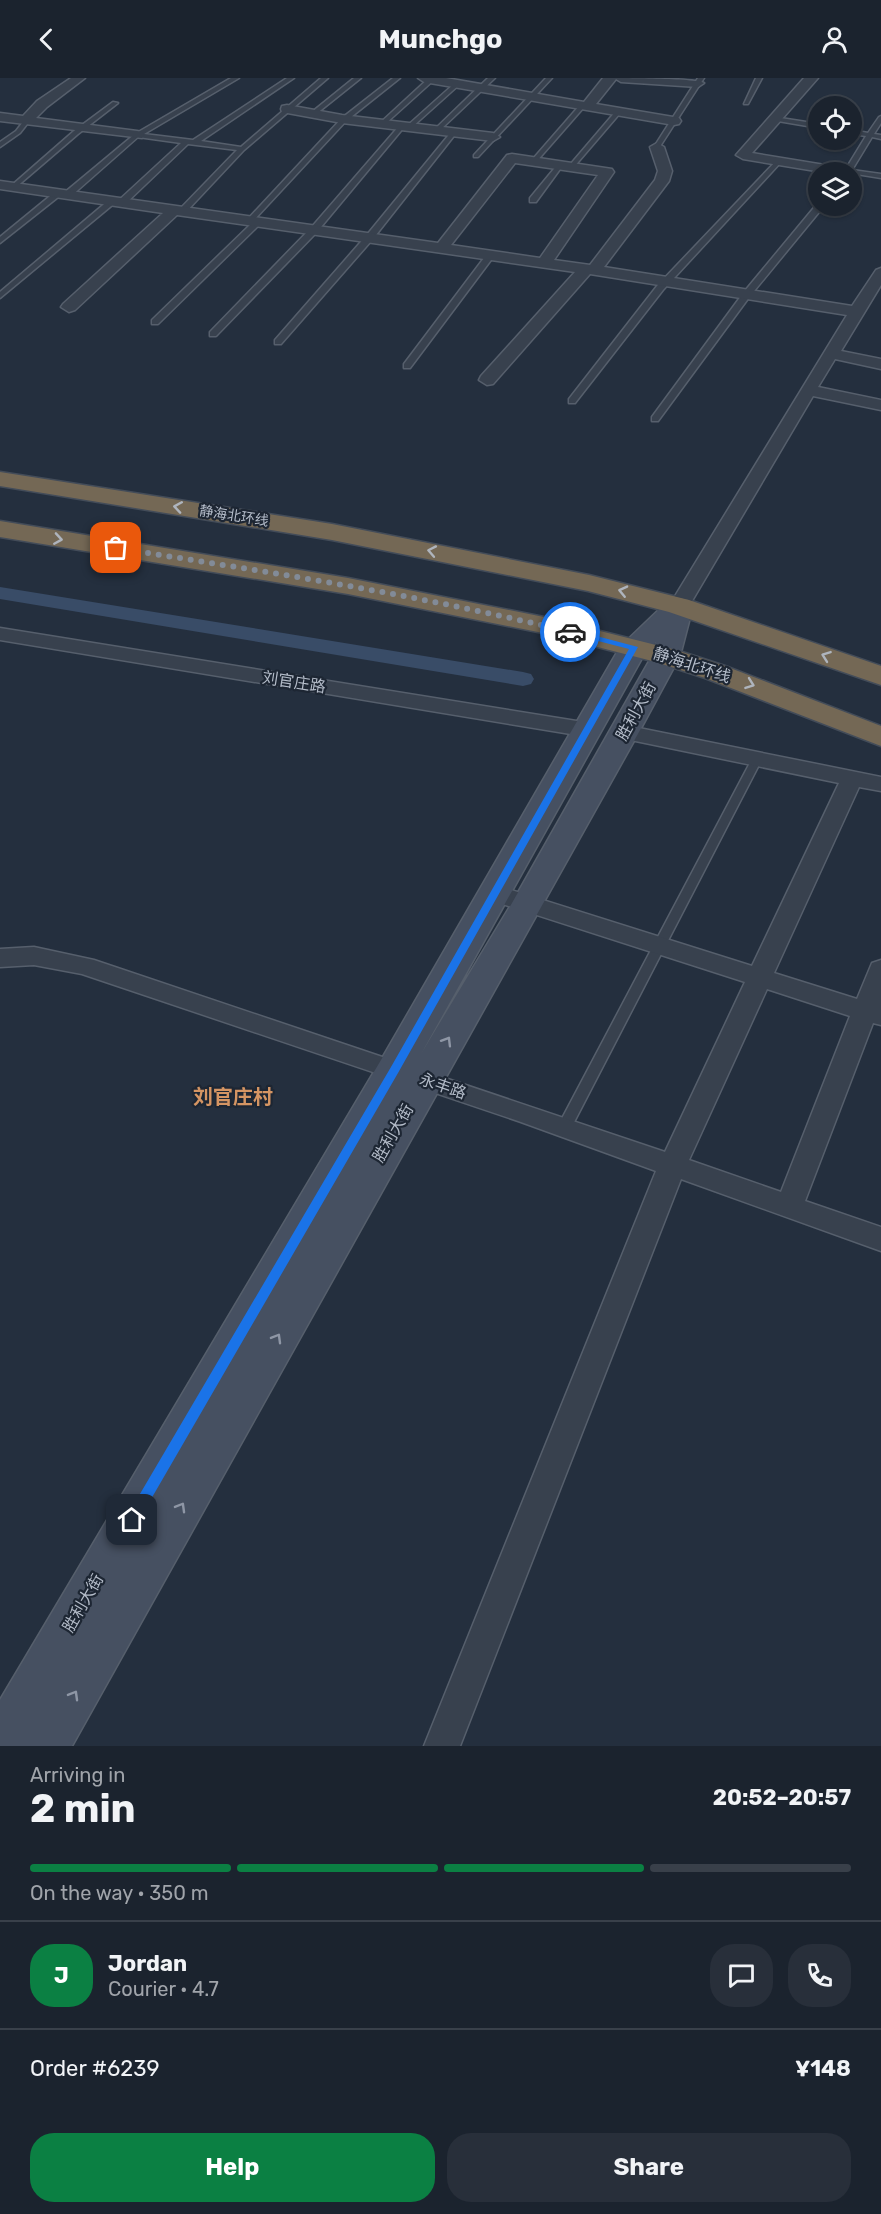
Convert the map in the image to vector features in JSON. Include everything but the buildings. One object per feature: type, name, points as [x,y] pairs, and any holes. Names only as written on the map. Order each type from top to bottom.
[{"type":"highway","name":"静海北环线","points":[[0,479],[332,532],[589,583],[679,606],[881,676]]},
{"type":"highway","name":"静海北环线","points":[[0,529],[446,604],[650,652],[771,692],[881,737]]},
{"type":"main road","name":"胜利大街","points":[[0,1746],[409,1075],[512,898],[650,652],[679,606]]},
{"type":"main road","name":"胜利大街","points":[[45,1746],[409,1075]]},
{"type":"street","points":[[57,78],[77,79]]},
{"type":"street","points":[[427,78],[674,121]]},
{"type":"street","points":[[584,107],[610,78]]},
{"type":"street","points":[[621,78],[699,80]]},
{"type":"street","points":[[808,166],[743,155],[802,86],[812,78]]},
{"type":"street","points":[[28,120],[42,104],[77,79]]},
{"type":"street","points":[[287,109],[345,119],[493,137]]},
{"type":"street","points":[[0,117],[137,135]]},
{"type":"street","points":[[487,380],[590,270],[662,181],[665,171],[657,147]]},
{"type":"street","points":[[441,249],[512,158],[607,172],[544,263]]},
{"type":"street","points":[[5,188],[668,280],[858,312]]},
{"type":"street","points":[[69,307],[177,211]]},
{"type":"street","points":[[679,606],[881,273]]},
{"type":"street","points":[[833,354],[881,364]]},
{"type":"street","points":[[808,390],[881,405]]},
{"type":"street","name":"刘官庄路","points":[[0,634],[607,731],[881,784]]},
{"type":"street","points":[[442,1746],[672,1166],[852,778]]},
{"type":"street","points":[[512,898],[873,1013]]},
{"type":"street","name":"永丰路","points":[[0,958],[34,956],[85,966],[564,1128],[881,1239]]},
{"type":"street","points":[[789,1207],[873,1013],[881,969]]},
{"type":"lane","points":[[0,240],[63,195],[137,135],[236,78]]},
{"type":"lane","points":[[0,296],[190,142],[291,78]]},
{"type":"lane","points":[[177,211],[242,149],[325,78]]},
{"type":"lane","points":[[314,113],[358,78]]},
{"type":"lane","points":[[155,322],[254,222],[345,119],[397,78]]},
{"type":"lane","points":[[382,124],[427,78]]},
{"type":"lane","points":[[437,130],[492,78]]},
{"type":"lane","points":[[476,156],[549,78]]},
{"type":"lane","points":[[746,103],[759,78]]},
{"type":"lane","points":[[657,147],[699,80]]},
{"type":"lane","points":[[213,334],[313,231],[406,127],[457,84]]},
{"type":"lane","points":[[5,188],[115,102]]},
{"type":"lane","points":[[534,161],[584,107]]},
{"type":"lane","points":[[532,200],[618,112]]},
{"type":"lane","points":[[853,162],[881,118]]},
{"type":"lane","points":[[774,119],[808,124]]},
{"type":"lane","points":[[0,145],[18,132],[28,120]]},
{"type":"lane","points":[[278,342],[369,238],[454,132]]},
{"type":"lane","points":[[862,134],[881,137]]},
{"type":"lane","points":[[137,135],[242,149]]},
{"type":"lane","points":[[572,401],[668,280],[779,161]]},
{"type":"lane","points":[[862,174],[881,176]]},
{"type":"lane","points":[[655,419],[747,294],[812,216]]},
{"type":"lane","points":[[407,366],[490,256]]},
{"type":"lane","points":[[564,1128],[757,759]]},
{"type":"waterway","points":[[0,593],[523,679]]},
{"type":"way so far","points":[[116,548],[446,604],[570,632]]},
{"type":"district","name":"刘官庄村","points":[[233,1097]]},
{"type":"route","points":[[132,1520],[394,1070],[589,730],[634,647],[570,632]]}]
